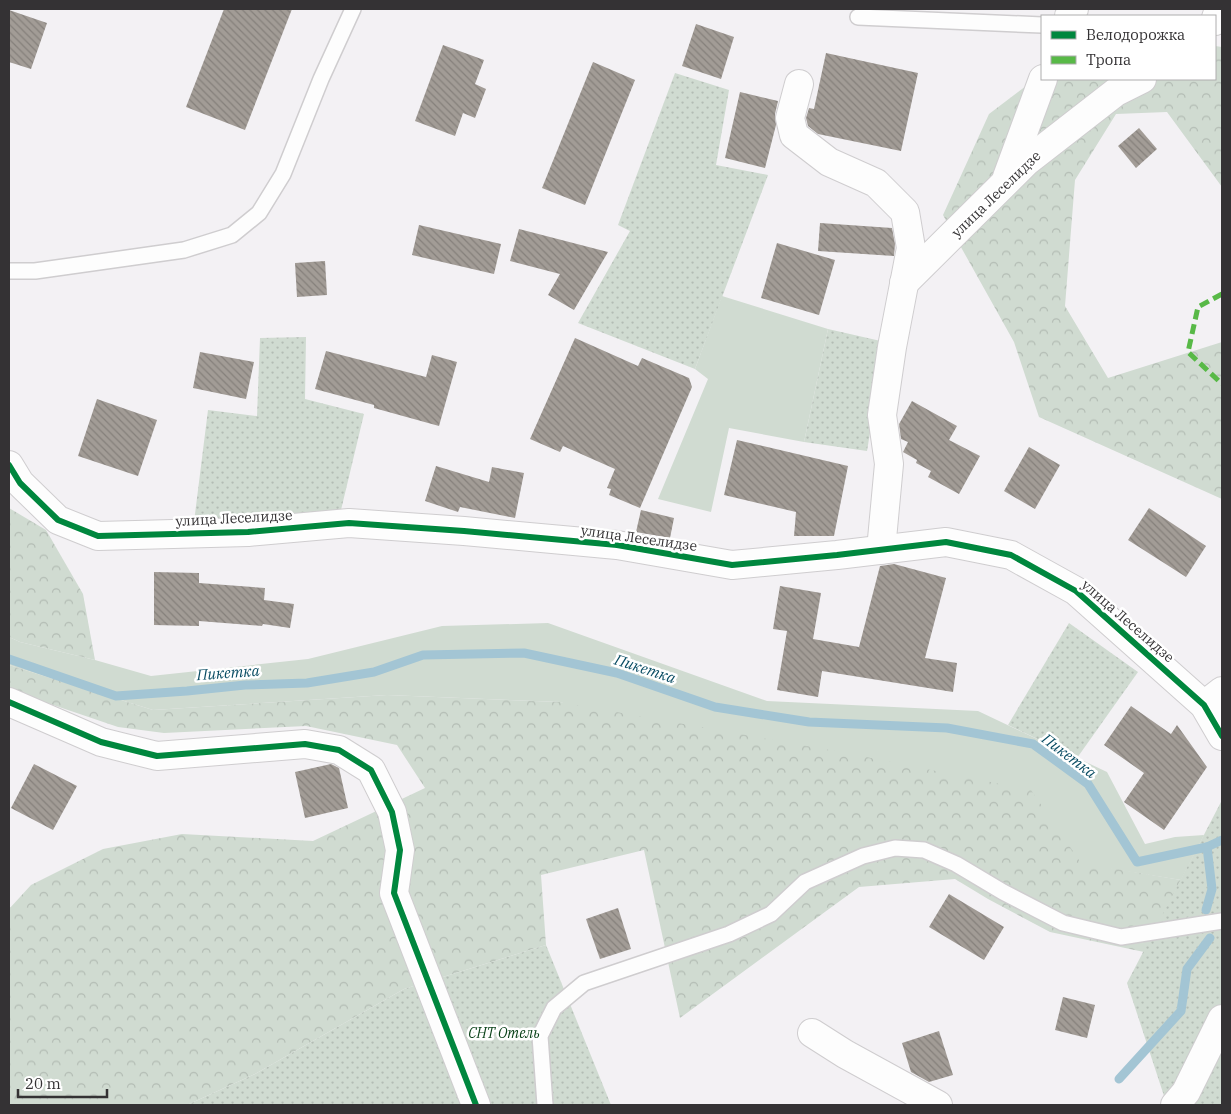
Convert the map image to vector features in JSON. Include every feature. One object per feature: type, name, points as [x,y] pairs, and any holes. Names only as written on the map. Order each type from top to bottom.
[{"type":"street","points":[[1005,184],[1043,80]]},
{"type":"street","name":"улица Леселидзе","points":[[904,283],[1026,162],[1116,92],[1140,80]]},
{"type":"street","points":[[800,84],[790,118],[794,135],[829,162],[876,183],[905,212],[911,248],[892,347],[882,415],[890,464],[880,550]]},
{"type":"street","name":"улица Леселидзе","points":[[9,465],[20,483],[58,520],[98,536],[248,532],[349,523],[617,545],[732,565],[946,542],[1011,556],[1076,591],[1213,698],[1222,736]]},
{"type":"street","points":[[9,702],[101,742],[157,756],[305,744],[339,750],[371,770],[392,812],[400,850],[394,893],[476,1105]]},
{"type":"street","points":[[1175,1105],[1186,1092],[1222,1019]]},
{"type":"street","points":[[812,1033],[845,1054],[938,1105]]},
{"type":"lane","points":[[9,271],[35,272],[184,250],[232,235],[259,213],[283,174],[321,79],[354,9]]},
{"type":"lane","points":[[858,17],[1041,25]]},
{"type":"lane","points":[[545,1105],[540,1036],[554,1008],[584,983],[729,934],[771,914],[805,882],[863,856],[895,848],[924,850],[956,864],[1003,892],[1063,923],[1121,937],[1222,921]]},
{"type":"green space","points":[[1216,46],[1222,47],[1222,187],[1167,112],[1116,114],[1075,180],[1065,306],[1108,378],[1222,342],[1222,499],[1039,417],[1014,342],[943,215],[989,114],[1041,75],[1041,80],[1216,80]]},
{"type":"green space","points":[[675,73],[729,90],[716,165],[768,175],[695,369],[578,323],[630,231],[618,225]]},
{"type":"green space","points":[[722,296],[828,329],[804,442],[729,428],[711,512],[658,499],[708,379],[695,369]]},
{"type":"green space","points":[[828,329],[885,342],[867,451],[804,442]]},
{"type":"green space","points":[[306,337],[305,399],[364,414],[341,510],[194,522],[208,410],[257,416],[260,338]]},
{"type":"green space","points":[[9,508],[46,530],[83,594],[95,660],[20,642],[9,637]]},
{"type":"green space","points":[[548,623],[767,701],[978,711],[1107,772],[1145,844],[1175,837],[1204,835],[1181,880],[1081,864],[560,702],[387,695],[153,710],[9,665],[9,637],[20,642],[151,676],[308,659],[442,626]]},
{"type":"green space","points":[[1069,623],[1138,672],[1077,758],[1008,725]]},
{"type":"green space","points":[[9,665],[153,710],[387,695],[560,702],[841,752],[1031,790],[1081,863],[1181,880],[1144,952],[1050,932],[955,879],[859,887],[680,1018],[644,850],[541,875],[546,945],[404,989],[255,1074],[187,1105],[9,1105],[9,909],[31,885],[103,849],[182,834],[313,841],[425,788],[397,745],[306,726],[164,733],[118,727],[9,690]]},
{"type":"green space","points":[[1222,800],[1222,1105],[1167,1105],[1127,983]]},
{"type":"green space","name":"СНТ Отель","points":[[546,945],[611,1105],[187,1105],[255,1074],[404,989]]},
{"type":"building","points":[[224,9],[292,9],[245,130],[186,107]]},
{"type":"building","points":[[9,10],[47,23],[31,69],[9,62]]},
{"type":"building","points":[[696,24],[734,37],[721,79],[682,66]]},
{"type":"building","points":[[443,45],[484,60],[475,84],[486,89],[475,118],[463,113],[455,136],[415,121]]},
{"type":"building","points":[[826,53],[918,73],[901,151],[818,134],[808,126],[806,118],[809,108],[814,109]]},
{"type":"building","points":[[593,62],[635,80],[585,205],[542,188]]},
{"type":"building","points":[[740,92],[778,101],[775,114],[776,125],[765,168],[725,158]]},
{"type":"building","points":[[1139,128],[1157,149],[1136,168],[1118,146]]},
{"type":"building","points":[[820,223],[892,228],[895,244],[894,256],[818,251]]},
{"type":"building","points":[[419,225],[501,244],[494,274],[412,255]]},
{"type":"building","points":[[519,229],[608,252],[574,310],[548,295],[560,274],[510,261]]},
{"type":"building","points":[[777,243],[835,260],[819,315],[761,298]]},
{"type":"building","points":[[325,261],[327,295],[297,297],[295,263]]},
{"type":"building","points":[[575,338],[638,366],[642,358],[689,378],[692,387],[640,508],[609,495],[611,489],[607,488],[615,469],[563,446],[560,452],[530,439]]},
{"type":"building","points":[[326,351],[426,377],[432,355],[457,362],[439,426],[374,408],[374,405],[315,389]]},
{"type":"building","points":[[200,352],[254,362],[246,399],[193,388]]},
{"type":"building","points":[[97,399],[157,420],[138,476],[78,456]]},
{"type":"building","points":[[912,401],[957,426],[949,440],[980,456],[959,494],[928,477],[931,471],[916,463],[917,460],[903,452],[908,442],[901,439],[899,424]]},
{"type":"building","points":[[737,440],[848,466],[834,536],[794,536],[796,512],[724,495]]},
{"type":"building","points":[[1029,447],[1060,465],[1035,509],[1004,491]]},
{"type":"building","points":[[436,466],[489,482],[492,467],[524,473],[515,518],[460,507],[458,512],[425,501]]},
{"type":"building","points":[[1149,508],[1206,546],[1186,577],[1128,540]]},
{"type":"building","points":[[641,510],[674,518],[670,538],[636,532]]},
{"type":"building","points":[[894,564],[946,578],[925,658],[957,663],[953,692],[822,671],[818,697],[777,690],[787,631],[773,629],[780,586],[821,593],[813,639],[859,647],[880,566]]},
{"type":"building","points":[[154,572],[199,573],[199,583],[265,588],[264,600],[294,604],[290,628],[263,624],[262,626],[199,621],[199,626],[154,625]]},
{"type":"building","points":[[1131,706],[1171,734],[1177,725],[1207,767],[1164,830],[1124,802],[1144,773],[1104,745]]},
{"type":"building","points":[[34,764],[77,786],[53,830],[11,808]]},
{"type":"building","points":[[331,764],[339,768],[348,808],[305,818],[295,772]]},
{"type":"building","points":[[949,894],[1004,927],[984,960],[929,927]]},
{"type":"building","points":[[618,908],[631,949],[600,959],[586,919]]},
{"type":"building","points":[[1063,997],[1095,1005],[1087,1038],[1055,1030]]},
{"type":"building","points":[[939,1031],[953,1075],[929,1082],[911,1072],[902,1043]]},
{"type":"waterway","name":"Пикетка","points":[[9,659],[116,696],[245,685],[307,683],[374,672],[423,655],[524,653],[617,673],[715,707],[809,722],[947,728],[1033,744],[1088,784],[1137,862],[1207,847],[1222,840]]},
{"type":"waterway","points":[[1206,910],[1212,889],[1207,847]]},
{"type":"waterway","points":[[1119,1079],[1181,1011],[1187,969],[1210,938]]},
{"type":"marked path","points":[[1222,294],[1198,307],[1188,352],[1222,384]]},
{"type":"cycle path","points":[[9,465],[20,483],[58,520],[98,536],[248,532],[349,523],[617,545],[732,565],[946,542],[1011,555],[1076,591],[1204,705],[1222,736]]},
{"type":"cycle path","points":[[9,702],[101,742],[157,756],[305,744],[339,750],[371,770],[392,812],[400,850],[394,893],[476,1105]]}]
